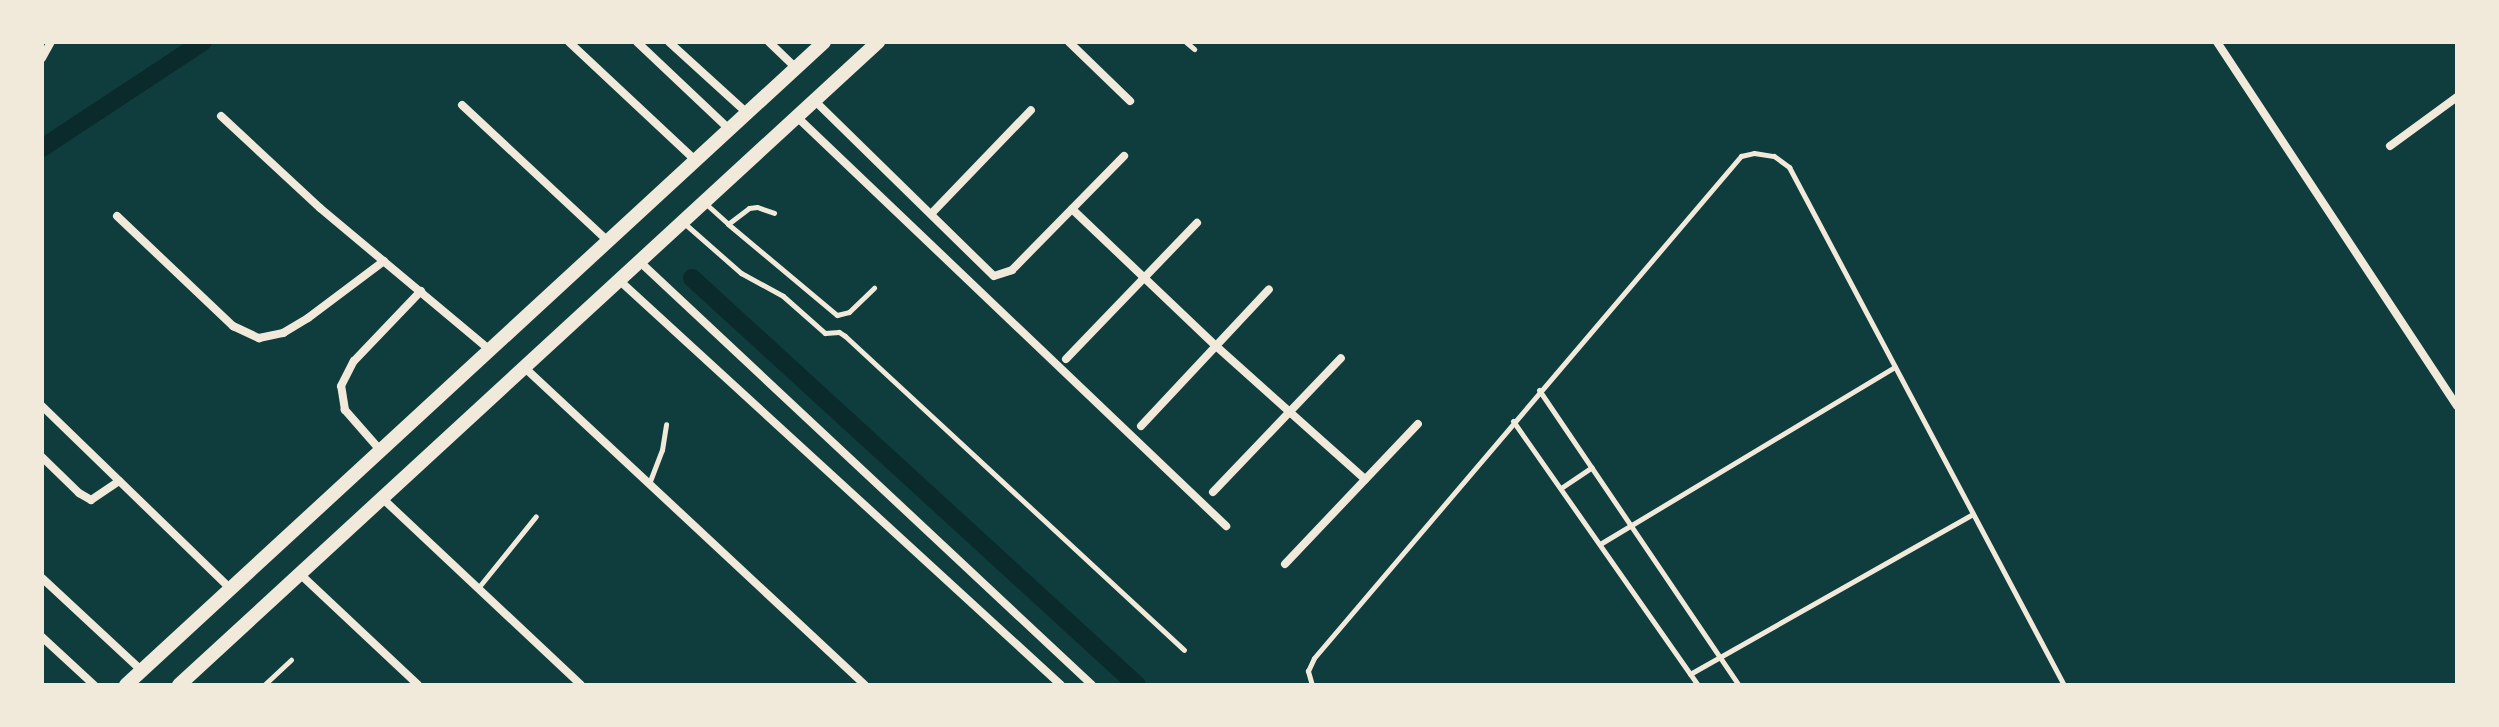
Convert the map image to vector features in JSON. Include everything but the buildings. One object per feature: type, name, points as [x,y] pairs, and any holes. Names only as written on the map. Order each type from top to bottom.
[{"type":"main road","points":[[179,685],[878,42]]},
{"type":"main road","points":[[126,685],[796,68],[815,45]]},
{"type":"street","points":[[42,58],[51,42]]},
{"type":"street","points":[[569,42],[695,160]]},
{"type":"street","points":[[637,42],[729,129]]},
{"type":"street","points":[[669,42],[746,112]]},
{"type":"street","points":[[769,42],[796,68]]},
{"type":"street","points":[[1069,42],[1130,101]]},
{"type":"street","points":[[2217,42],[2457,406]]},
{"type":"street","points":[[2390,146],[2457,97]]},
{"type":"street","points":[[815,101],[994,276],[1012,270],[1124,156]]},
{"type":"street","points":[[462,105],[608,241]]},
{"type":"street","points":[[931,214],[1031,110]]},
{"type":"street","points":[[221,116],[384,261],[490,350]]},
{"type":"street","points":[[797,117],[1226,526]]},
{"type":"street","points":[[1072,209],[1216,346],[1365,479]]},
{"type":"street","points":[[117,216],[233,326],[259,338],[283,333],[308,318],[384,261]]},
{"type":"street","points":[[1066,359],[1197,223]]},
{"type":"street","points":[[640,262],[1092,685]]},
{"type":"street","points":[[620,281],[1061,685]]},
{"type":"street","points":[[1141,426],[1269,289]]},
{"type":"street","points":[[381,451],[345,410],[341,386],[354,361],[421,291]]},
{"type":"street","points":[[1213,492],[1341,358]]},
{"type":"street","points":[[525,368],[650,481],[865,685]]},
{"type":"street","points":[[42,406],[231,589]]},
{"type":"street","points":[[1285,564],[1418,424]]},
{"type":"street","points":[[42,457],[91,500],[119,481]]},
{"type":"street","points":[[382,498],[581,685]]},
{"type":"street","points":[[300,574],[418,685]]},
{"type":"street","points":[[42,578],[142,671]]},
{"type":"street","points":[[42,637],[94,685]]},
{"type":"lane","points":[[1186,42],[1194,49]]},
{"type":"lane","points":[[1312,685],[1308,671],[1312,661],[1539,390],[1741,156],[1754,153],[1774,156],[1789,167],[2064,685]]},
{"type":"lane","points":[[704,202],[837,315],[849,312],[874,288]]},
{"type":"lane","points":[[728,224],[749,208],[757,207],[774,213]]},
{"type":"lane","points":[[684,222],[741,273],[783,296],[825,333],[839,332],[845,336],[1184,650]]},
{"type":"lane","points":[[1600,544],[1895,367]]},
{"type":"lane","points":[[1539,390],[1739,685]]},
{"type":"lane","points":[[1513,421],[1698,685]]},
{"type":"lane","points":[[650,481],[662,450],[666,424]]},
{"type":"lane","points":[[1561,488],[1592,467]]},
{"type":"lane","points":[[1690,674],[1973,514]]},
{"type":"lane","points":[[478,588],[536,516]]},
{"type":"lane","points":[[264,685],[291,660]]},
{"type":"waterway","points":[[42,148],[203,42]]},
{"type":"waterway","points":[[692,278],[1137,685]]}]
